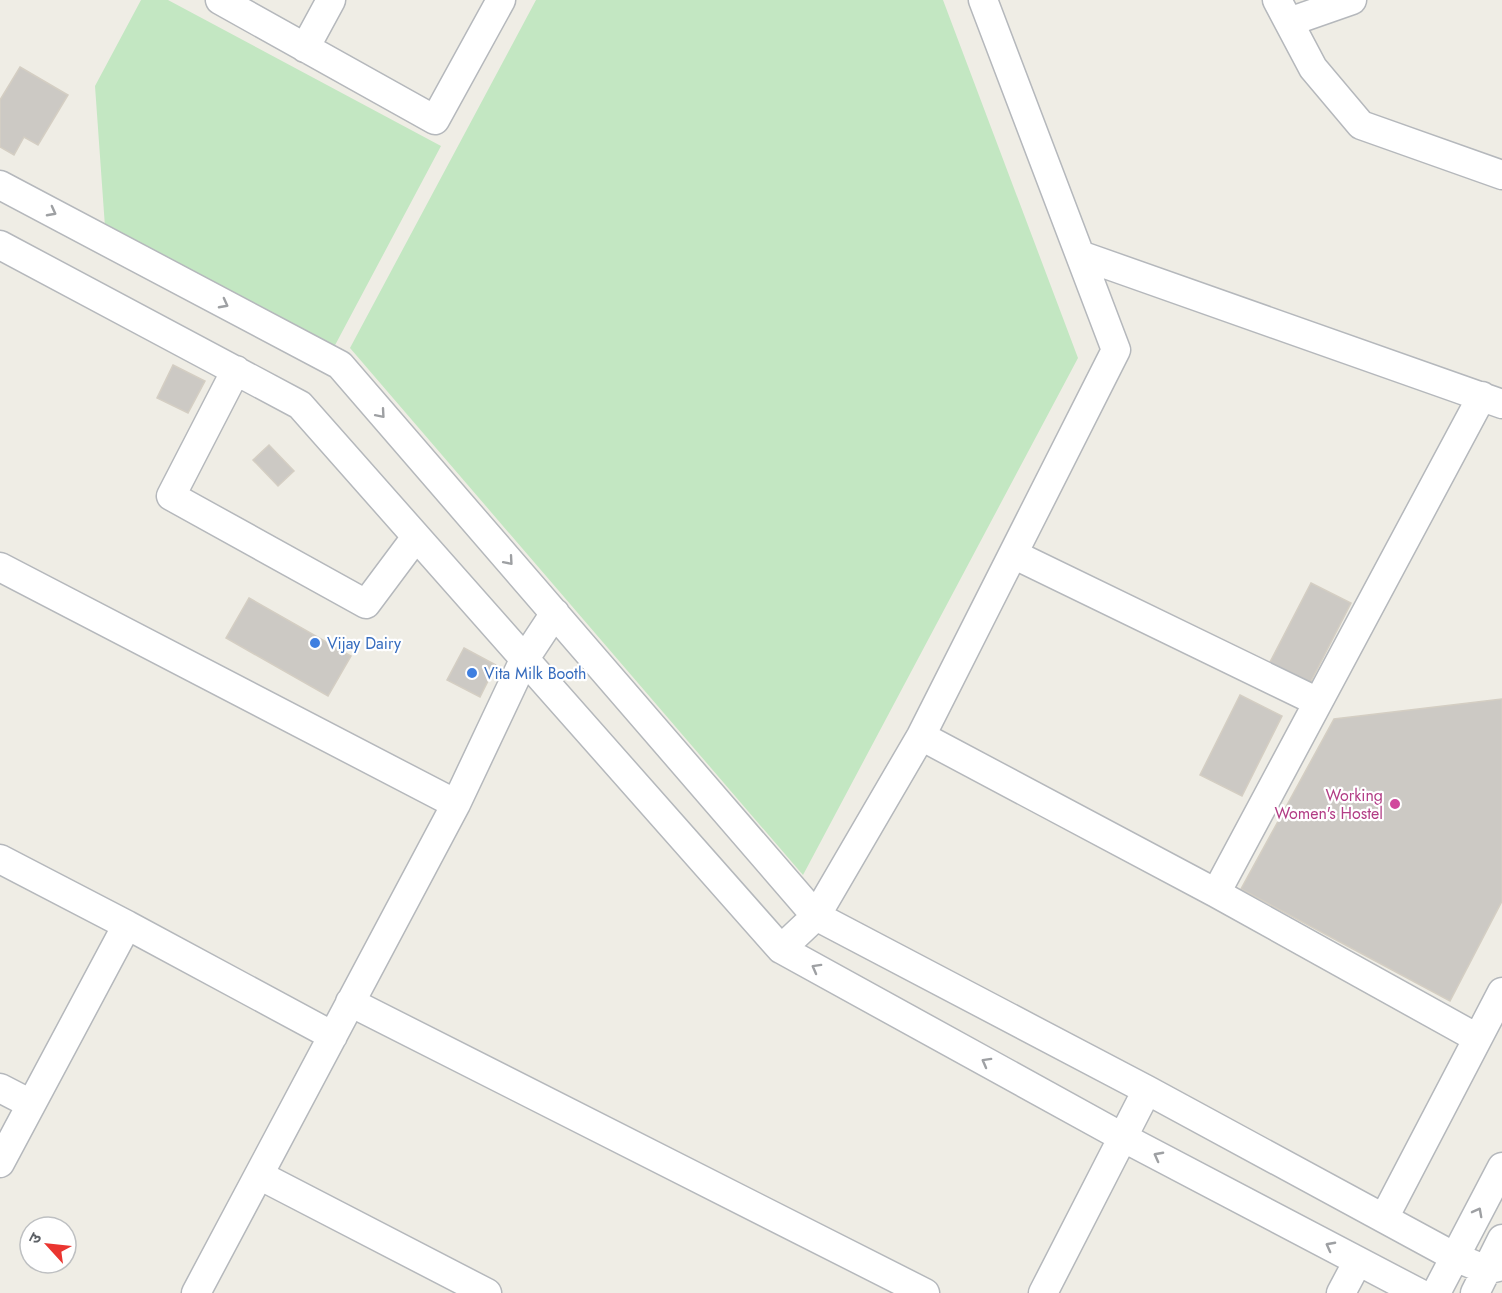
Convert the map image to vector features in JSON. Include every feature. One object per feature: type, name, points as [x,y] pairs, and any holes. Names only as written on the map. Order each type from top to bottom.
[{"type":"street","points":[[220,0],[435,120],[501,0]]},
{"type":"street","points":[[305,48],[331,0]]},
{"type":"street","points":[[781,949],[816,916],[921,736],[1116,351],[983,0]]},
{"type":"street","points":[[1352,0],[1283,11],[1313,68],[1361,125],[1502,175]]},
{"type":"street","points":[[0,185],[340,365],[816,916],[1147,1090],[1455,1257],[1487,1277],[1502,1239]]},
{"type":"street","points":[[0,245],[300,405],[781,949],[1124,1138],[1419,1293]]},
{"type":"street","points":[[1080,255],[1492,400],[1318,702],[1216,893]]},
{"type":"street","points":[[236,370],[171,496],[366,604],[416,537]]},
{"type":"street","points":[[1013,554],[1318,702]]},
{"type":"street","points":[[0,567],[456,804]]},
{"type":"street","points":[[196,1293],[456,804],[524,660],[555,614]]},
{"type":"street","points":[[921,736],[1216,893],[1477,1038]]},
{"type":"street","points":[[0,859],[333,1036]]},
{"type":"street","points":[[0,1163],[127,925]]},
{"type":"street","points":[[1384,1218],[1502,992]]},
{"type":"street","points":[[350,1002],[925,1293]]},
{"type":"street","points":[[0,1088],[31,1104]]},
{"type":"street","points":[[1043,1293],[1147,1090]]},
{"type":"street","points":[[1436,1293],[1502,1167]]},
{"type":"street","points":[[259,1175],[469,1289]]},
{"type":"street","points":[[1341,1293],[1358,1261]]},
{"type":"green space","points":[[141,0],[168,0],[441,146],[333,349],[105,227],[95,86]]},
{"type":"green space","points":[[536,0],[943,0],[1078,358],[803,875],[350,348]]},
{"type":"building","points":[[20,67],[68,95],[38,145],[24,137],[14,155],[0,147],[0,100]]},
{"type":"building","points":[[173,365],[205,381],[188,413],[157,398]]},
{"type":"building","points":[[269,445],[294,471],[278,486],[253,460]]},
{"type":"building","points":[[1311,583],[1351,603],[1309,685],[1269,664]]},
{"type":"building","points":[[249,598],[351,656],[328,696],[226,638]]},
{"type":"building","name":"Vita Milk Booth","points":[[464,648],[496,665],[480,697],[447,680]]},
{"type":"building","points":[[1240,695],[1282,716],[1242,796],[1200,775]]},
{"type":"building","name":"Working Women's Hostel","points":[[1502,699],[1502,901],[1450,1001],[1241,889],[1334,719]]},
{"type":"place","name":"Vijay Dairy","points":[[315,643]]},
{"type":"place","name":"Vita Milk Booth","points":[[472,673]]},
{"type":"place","name":"Working Women's Hostel","points":[[1395,804]]}]
